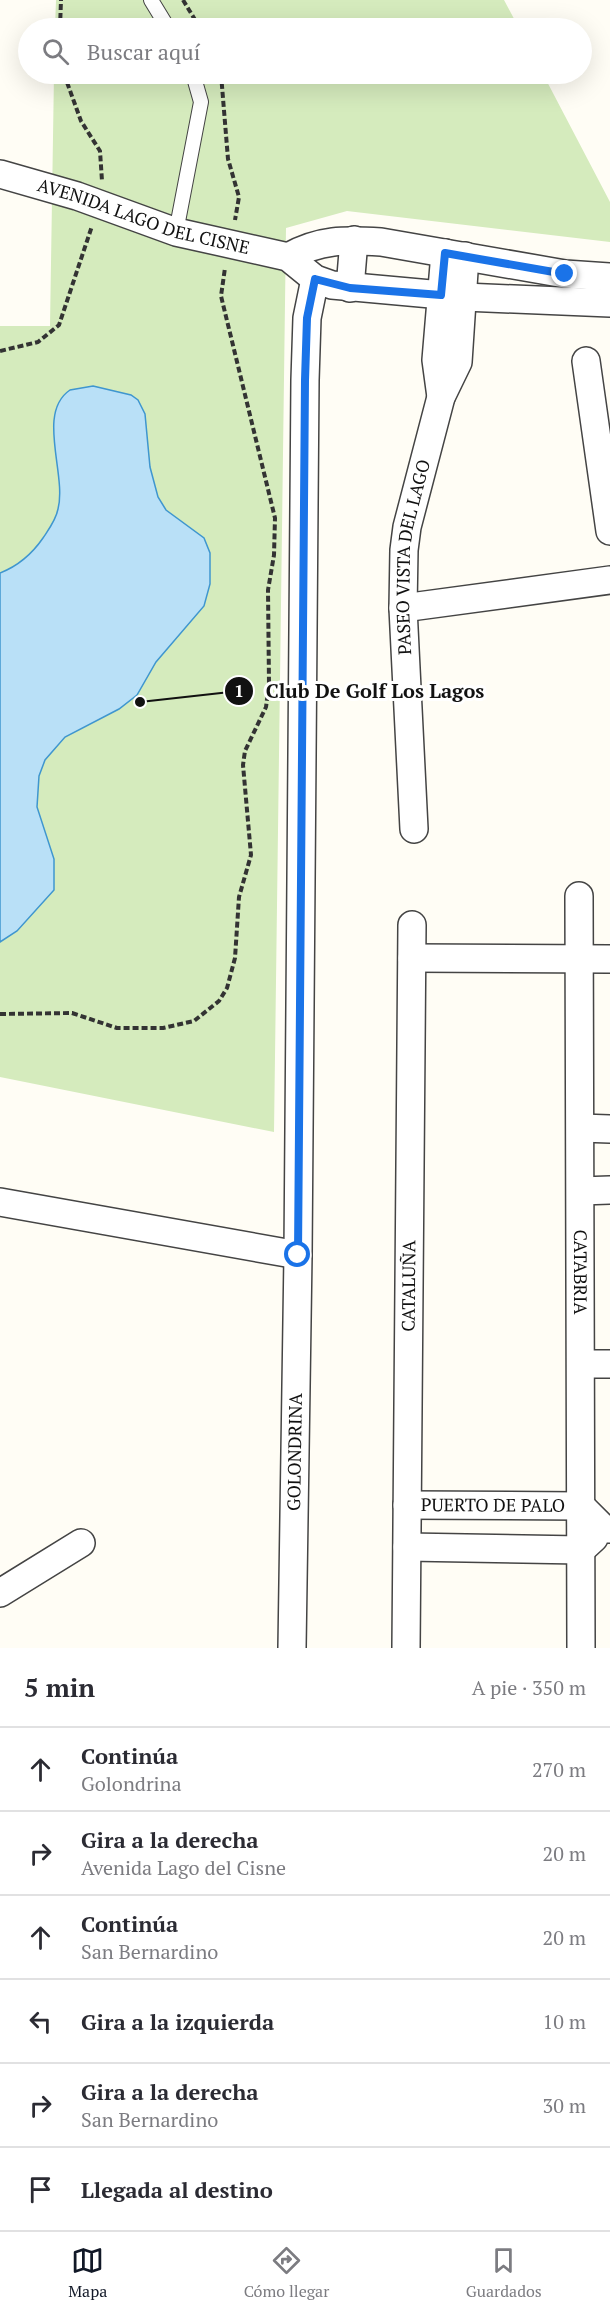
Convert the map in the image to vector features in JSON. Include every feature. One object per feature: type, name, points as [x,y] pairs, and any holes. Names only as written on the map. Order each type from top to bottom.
[{"type":"street","name":"AVENIDA LAGO DEL CISNE","points":[[0,174],[99,204],[176,232],[288,257],[315,279],[350,288],[452,296],[610,303]]},
{"type":"street","points":[[350,288],[354,240]]},
{"type":"street","points":[[288,257],[308,246],[331,241],[354,240],[381,242],[565,274],[610,277]]},
{"type":"street","name":"PASEO VISTA DEL LAGO","points":[[414,828],[403,608],[407,527],[441,397],[458,362],[452,296],[455,255]]},
{"type":"street","name":"GOLONDRINA","points":[[292,1648],[298,1255],[305,380],[307,318],[315,279]]},
{"type":"street","points":[[586,361],[610,531]]},
{"type":"street","points":[[403,608],[610,580]]},
{"type":"street","name":"CATABRIA","points":[[579,896],[581,1648]]},
{"type":"street","name":"CATALUÑA","points":[[406,1648],[412,925]]},
{"type":"street","points":[[412,958],[610,959]]},
{"type":"street","points":[[581,1128],[610,1129]]},
{"type":"street","points":[[581,1191],[610,1190]]},
{"type":"street","points":[[0,1202],[298,1255]]},
{"type":"street","points":[[581,1364],[610,1364]]},
{"type":"street","name":"PUERTO DE PALO","points":[[407,1505],[581,1506],[607,1529],[581,1550]]},
{"type":"street","points":[[0,1593],[81,1543]]},
{"type":"street","points":[[407,1548],[581,1550]]},
{"type":"lane","points":[[151,0],[162,18]]},
{"type":"lane","points":[[176,232],[201,102],[196,84]]},
{"type":"path","points":[[60,18],[61,0]]},
{"type":"path","points":[[183,0],[194,18]]},
{"type":"path","points":[[0,351],[38,342],[58,325],[99,204],[104,173],[100,151],[81,121],[68,84]]},
{"type":"path","points":[[0,1014],[72,1013],[117,1028],[163,1028],[194,1021],[219,1001],[227,988],[236,958],[239,897],[250,855],[243,765],[245,751],[266,707],[269,684],[268,590],[274,555],[275,518],[221,296],[239,197],[228,159],[222,84]]},
{"type":"green space","points":[[56,0],[504,0],[514,18],[55,18]]},
{"type":"green space","points":[[54,84],[548,84],[610,202],[610,242],[347,211],[286,228],[274,1132],[0,1077],[0,326],[50,326]]},
{"type":"water","points":[[93,386],[131,395],[138,400],[145,414],[150,467],[158,497],[166,510],[204,538],[210,553],[210,584],[204,606],[156,662],[137,695],[119,709],[65,737],[45,760],[39,776],[37,807],[54,859],[54,890],[17,931],[0,942],[0,573],[13,567],[29,554],[54,521],[60,495],[54,429],[55,413],[60,400],[70,390]]},
{"type":"place","name":"Club De Golf Los Lagos","points":[[140,702]]},
{"type":"route","points":[[298,1255],[305,380],[307,318],[315,279],[350,288],[441,295],[445,253],[565,274]]}]
